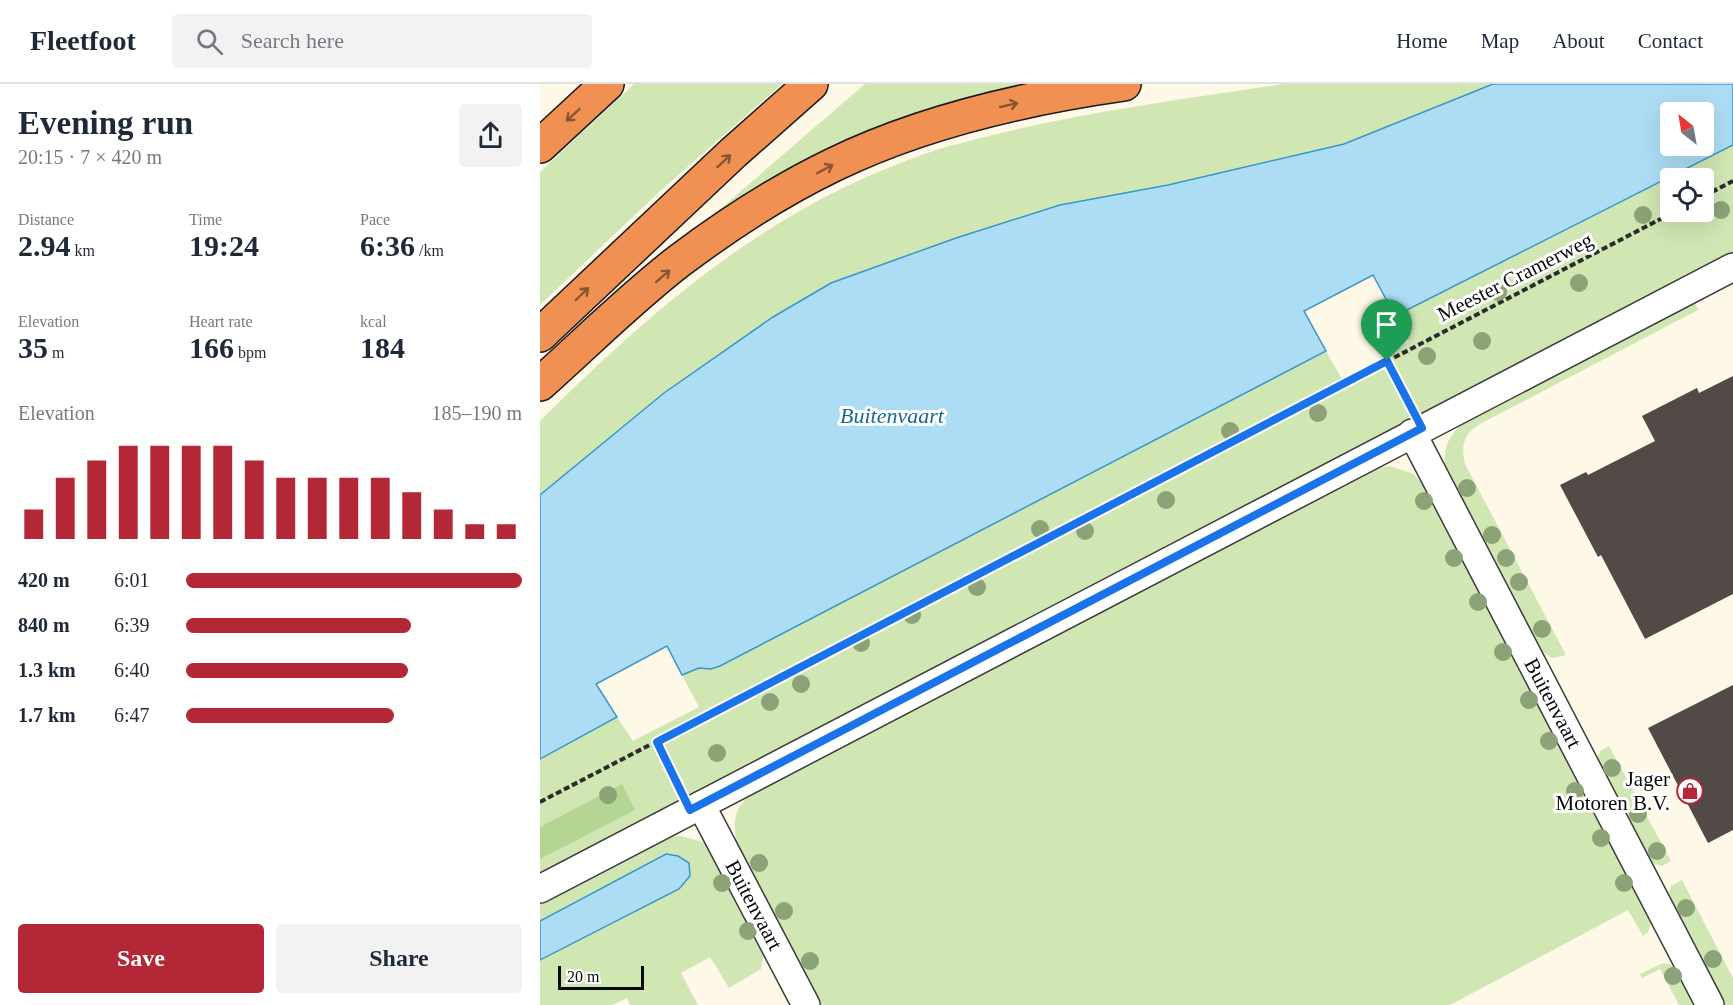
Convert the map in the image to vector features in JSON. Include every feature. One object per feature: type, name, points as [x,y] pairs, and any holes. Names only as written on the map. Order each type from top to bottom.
[{"type":"highway","points":[[540,146],[607,84]]},
{"type":"highway","points":[[540,335],[733,153],[811,84]]},
{"type":"highway","points":[[540,384],[678,262],[751,210],[833,164],[907,135],[980,112],[1041,97],[1124,84]]},
{"type":"street","points":[[540,889],[1733,267]]},
{"type":"street","name":"Buitenvaart","points":[[1417,431],[1710,1005]]},
{"type":"street","name":"Buitenvaart","points":[[695,807],[806,1005]]},
{"type":"path","points":[[1714,191],[1733,181]]},
{"type":"path","name":"Meester Cramerweg","points":[[540,802],[1660,219]]},
{"type":"path","points":[[1387,361],[1417,431]]},
{"type":"path","points":[[657,742],[695,807]]},
{"type":"green space","points":[[634,84],[782,84],[659,192],[540,305],[540,172]]},
{"type":"green space","points":[[865,84],[1046,84],[729,213],[712,216]]},
{"type":"green space","points":[[1284,84],[1493,84],[1344,144],[1168,185],[1060,205],[831,283],[773,317],[664,393],[540,495],[540,421],[585,377],[675,297],[722,261],[771,228],[823,198],[877,172],[936,150],[993,135],[1102,112]]},
{"type":"green space","points":[[1733,145],[1733,253],[540,874],[540,759],[617,717],[633,741],[699,707],[682,675],[699,668],[711,669],[720,666],[1326,351],[1342,379],[1409,342],[1395,316],[1660,182],[1660,222],[1714,222],[1714,168],[1688,168]]},
{"type":"green space","points":[[1694,300],[1698,310],[1478,425],[1469,433],[1464,443],[1463,454],[1466,466],[1566,655],[1553,658],[1539,650],[1447,473],[1445,457],[1448,443],[1455,431],[1467,420]]},
{"type":"green space","points":[[1390,466],[1414,474],[1427,490],[1652,919],[1648,932],[1643,936],[1628,910],[1450,1005],[821,1005],[737,845],[735,830],[737,812],[750,795],[1373,469]]},
{"type":"green space","points":[[1609,746],[1671,861],[1662,866],[1650,863],[1597,760],[1600,751]]},
{"type":"green space","points":[[622,784],[635,810],[540,859],[540,827]]},
{"type":"green space","points":[[681,836],[703,842],[713,853],[765,949],[761,969],[729,988],[710,957],[681,973],[698,1005],[630,1005],[627,998],[612,1005],[540,1005],[540,960],[679,889],[666,854],[540,921],[540,903],[665,837]]},
{"type":"green space","points":[[1682,880],[1733,978],[1733,1005],[1725,1005],[1668,897],[1671,886]]},
{"type":"green space","points":[[1663,963],[1672,965],[1695,1005],[1679,1005],[1660,969],[1642,978],[1640,974]]},
{"type":"water","name":"Buitenvaart","points":[[1493,84],[1733,84],[1733,145],[1714,155],[1714,102],[1660,102],[1660,156],[1711,156],[1688,168],[1660,168],[1660,182],[1395,316],[1373,275],[1304,311],[1326,351],[720,666],[711,669],[699,668],[682,675],[667,646],[596,684],[617,717],[540,759],[540,495],[664,393],[773,317],[831,283],[956,238],[1060,205],[1168,185],[1344,144]]},
{"type":"water","points":[[666,854],[678,856],[689,863],[690,876],[679,889],[540,960],[540,921]]},
{"type":"building","points":[[1733,376],[1733,594],[1645,639],[1601,555],[1598,557],[1560,485],[1586,472],[1588,475],[1655,441],[1642,416],[1697,388],[1699,393]]},
{"type":"building","points":[[1733,685],[1733,830],[1708,843],[1648,728]]},
{"type":"place","name":"Jager Motoren B.V.","points":[[1690,791]]},
{"type":"route","points":[[1387,361],[1422,428],[690,810],[657,742],[1387,361]]}]
